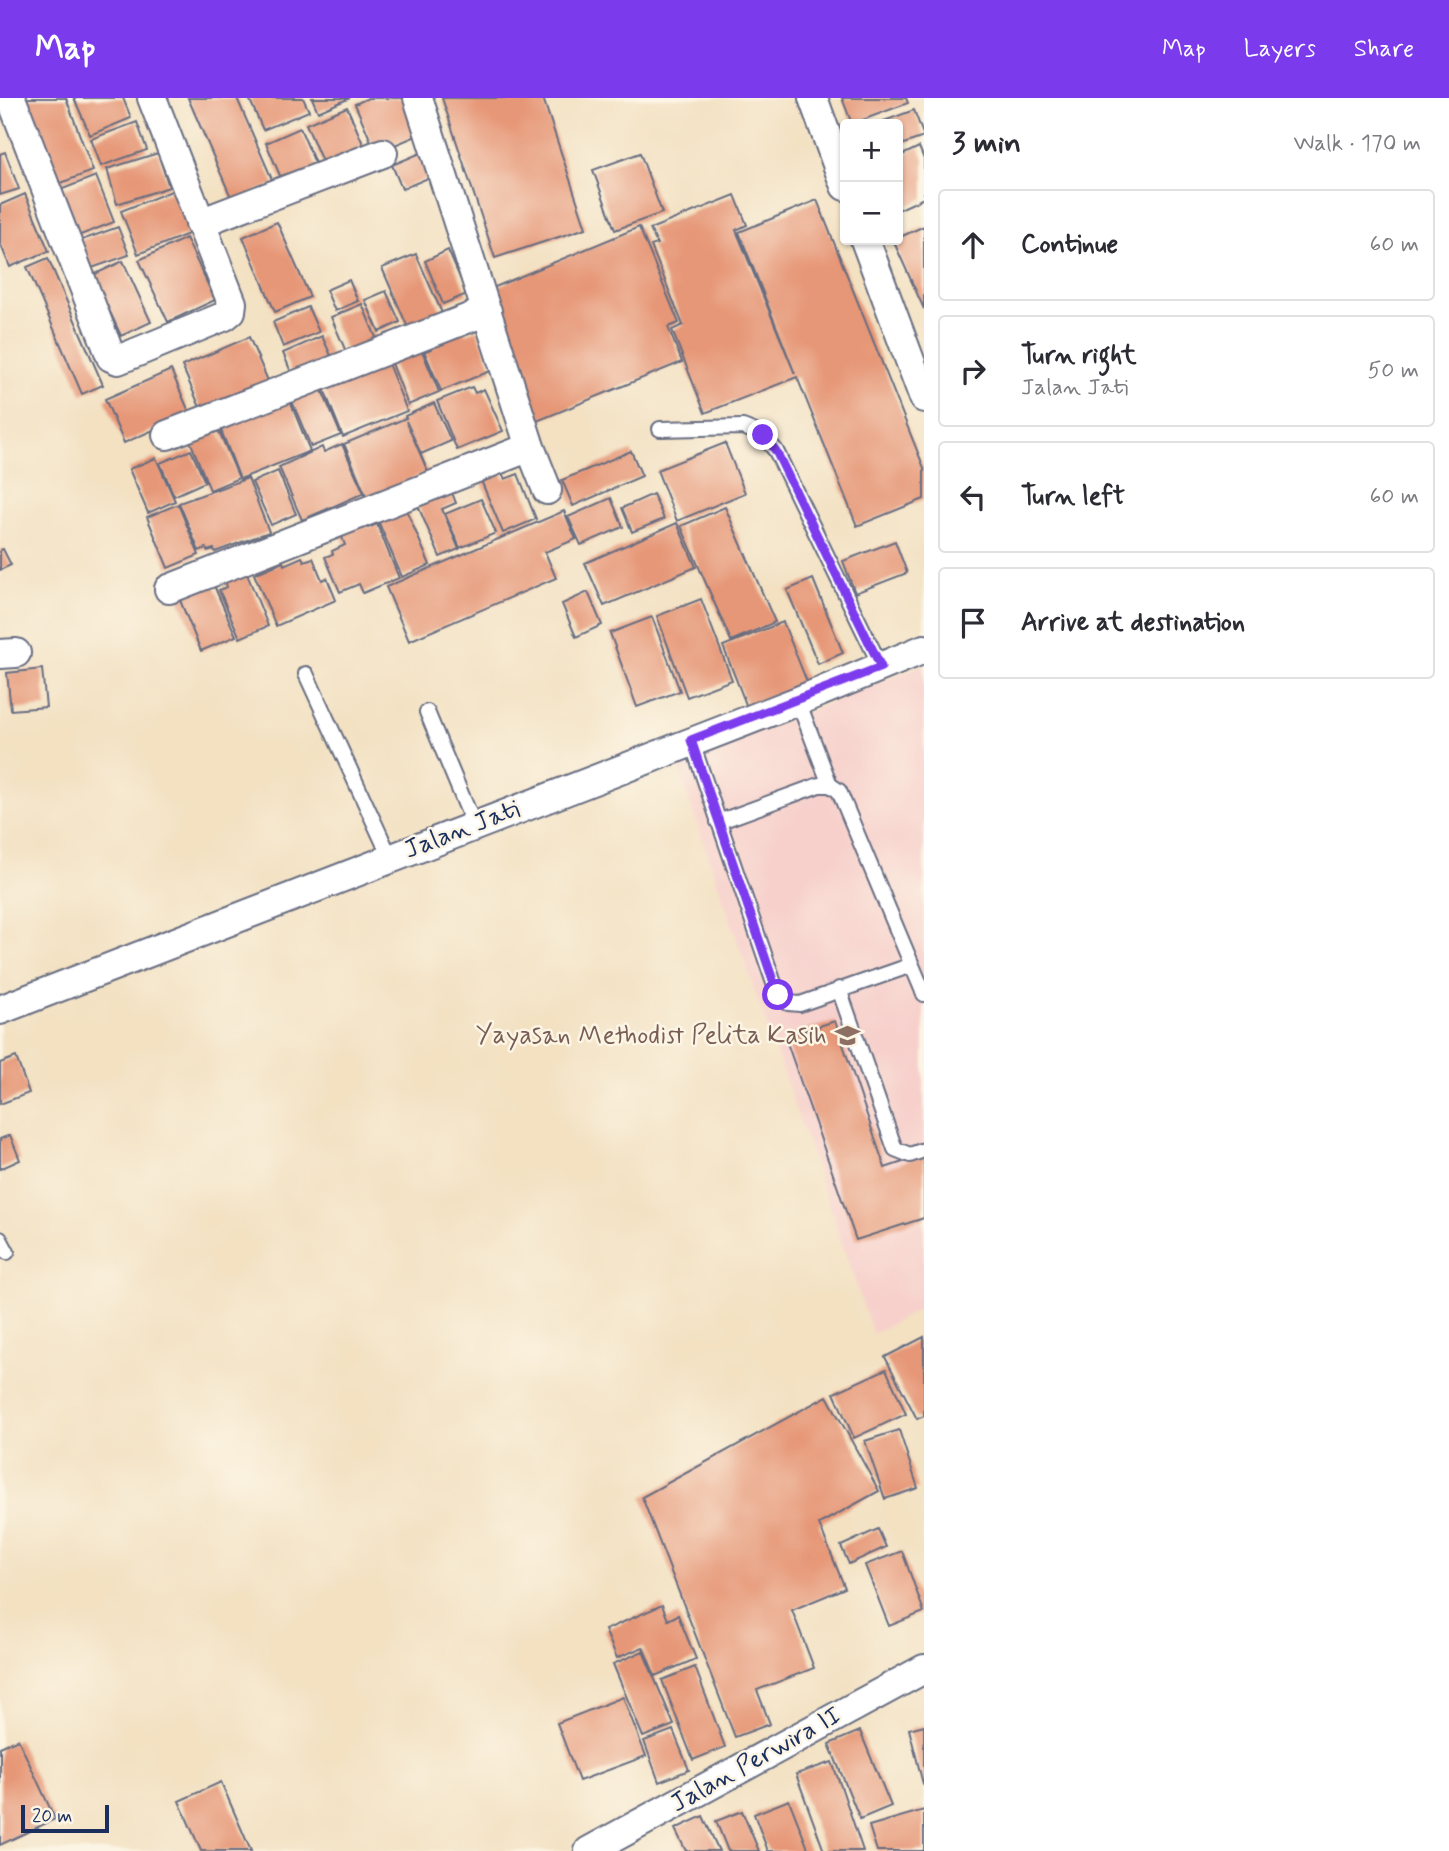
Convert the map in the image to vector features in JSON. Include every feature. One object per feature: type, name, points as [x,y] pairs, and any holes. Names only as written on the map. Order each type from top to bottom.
[{"type":"street","points":[[11,98],[113,359],[118,360],[225,316],[231,311],[232,296],[200,223],[152,98]]},
{"type":"street","points":[[418,98],[530,447],[547,490]]},
{"type":"street","points":[[813,98],[844,182]]},
{"type":"street","points":[[200,223],[383,153]]},
{"type":"street","points":[[867,245],[924,398]]},
{"type":"street","points":[[167,435],[487,311]]},
{"type":"street","points":[[169,589],[530,447]]},
{"type":"street","name":"Jalan Jati","points":[[0,1010],[691,740],[798,701],[924,649]]},
{"type":"street","name":"Jalan Perwira II","points":[[589,1851],[924,1668]]},
{"type":"lane","points":[[660,429],[743,427],[763,435],[776,451],[881,667]]},
{"type":"lane","points":[[306,674],[390,858]]},
{"type":"lane","points":[[798,701],[830,785]]},
{"type":"lane","points":[[427,712],[474,825]]},
{"type":"lane","points":[[691,740],[778,995],[788,1003],[800,1004],[912,965]]},
{"type":"lane","points":[[718,822],[819,785],[830,785],[839,791],[924,994]]},
{"type":"lane","points":[[839,989],[895,1149],[910,1155],[924,1150]]},
{"type":"shaded area","name":"Yayasan Methodist Pelita Kasih","points":[[924,664],[924,1306],[873,1334],[677,765]]},
{"type":"building","points":[[23,98],[66,98],[93,171],[55,185]]},
{"type":"building","points":[[74,98],[123,98],[131,118],[90,135]]},
{"type":"building","points":[[188,98],[237,98],[274,184],[233,202]]},
{"type":"building","points":[[249,98],[303,98],[309,111],[263,130]]},
{"type":"building","points":[[312,98],[350,98],[318,112]]},
{"type":"building","points":[[368,98],[405,98],[421,134],[376,153],[355,104]]},
{"type":"building","points":[[442,98],[543,98],[586,228],[495,258]]},
{"type":"building","points":[[842,98],[906,98],[908,103],[865,119],[850,119]]},
{"type":"building","points":[[347,107],[367,153],[326,171],[306,124]]},
{"type":"building","points":[[914,110],[924,137],[903,144],[903,119],[890,119]]},
{"type":"building","points":[[137,122],[147,150],[101,166],[91,139]]},
{"type":"building","points":[[300,128],[318,170],[284,185],[266,143]]},
{"type":"building","points":[[919,147],[924,159],[924,198],[903,208],[903,182],[903,155]]},
{"type":"building","points":[[5,152],[19,189],[0,195],[0,154]]},
{"type":"building","points":[[423,152],[433,176],[402,189],[392,165]]},
{"type":"building","points":[[158,153],[169,187],[117,204],[107,169]]},
{"type":"building","points":[[640,153],[662,213],[615,230],[593,170]]},
{"type":"building","points":[[96,176],[114,222],[78,236],[60,190]]},
{"type":"building","points":[[174,190],[191,233],[138,254],[121,211]]},
{"type":"building","points":[[25,194],[49,251],[10,267],[0,243],[0,205]]},
{"type":"building","points":[[735,195],[747,225],[736,230],[795,374],[739,232],[817,200],[924,468],[924,499],[857,526],[797,377],[705,413],[672,330],[683,325],[651,246],[657,244],[650,229]]},
{"type":"building","points":[[277,222],[310,297],[275,312],[243,237]]},
{"type":"building","points":[[924,226],[924,309],[895,245],[903,245],[903,236]]},
{"type":"building","points":[[118,227],[129,255],[89,269],[79,241]]},
{"type":"building","points":[[639,227],[679,323],[668,327],[682,362],[537,421],[505,343],[490,289]]},
{"type":"building","points":[[186,238],[215,300],[168,322],[139,260]]},
{"type":"building","points":[[448,250],[467,294],[443,304],[425,261]]},
{"type":"building","points":[[416,254],[442,313],[408,328],[382,268]]},
{"type":"building","points":[[48,258],[103,385],[82,394],[27,267]]},
{"type":"building","points":[[123,261],[151,322],[121,336],[93,275]]},
{"type":"building","points":[[349,280],[358,301],[335,311],[326,290]]},
{"type":"building","points":[[386,291],[400,322],[379,332],[365,300]]},
{"type":"building","points":[[362,304],[377,340],[347,354],[331,317]]},
{"type":"building","points":[[308,307],[319,332],[283,347],[273,322]]},
{"type":"building","points":[[464,329],[466,334],[477,330],[493,370],[441,391],[424,351],[438,346],[435,340]]},
{"type":"building","points":[[322,336],[333,360],[293,377],[283,353]]},
{"type":"building","points":[[249,337],[269,383],[202,412],[182,366]]},
{"type":"building","points":[[418,341],[439,392],[408,405],[388,353]]},
{"type":"building","points":[[387,361],[407,411],[343,437],[320,379]]},
{"type":"building","points":[[171,370],[190,414],[124,443],[105,399]]},
{"type":"building","points":[[318,381],[341,435],[311,447],[289,394]]},
{"type":"building","points":[[472,387],[475,393],[484,389],[503,431],[457,450],[437,401]]},
{"type":"building","points":[[289,399],[310,451],[240,479],[221,430],[233,425],[231,421]]},
{"type":"building","points":[[434,403],[451,441],[421,454],[406,421],[428,472],[367,498],[344,444]]},
{"type":"building","points":[[211,428],[213,433],[219,431],[239,478],[210,490],[189,438]]},
{"type":"building","points":[[725,443],[745,493],[677,521],[657,470]]},
{"type":"building","points":[[342,444],[364,493],[302,520],[279,467],[322,447],[324,452]]},
{"type":"building","points":[[191,450],[205,482],[174,496],[160,463]]},
{"type":"building","points":[[631,451],[642,476],[573,506],[562,480]]},
{"type":"building","points":[[156,458],[175,501],[148,513],[129,469]]},
{"type":"building","points":[[500,470],[505,479],[518,474],[536,519],[503,533],[480,478]]},
{"type":"building","points":[[278,471],[296,514],[271,525],[252,482]]},
{"type":"building","points":[[248,478],[269,532],[215,552],[214,549],[207,551],[206,548],[199,551],[179,503]]},
{"type":"building","points":[[449,485],[456,503],[442,509],[459,549],[440,557],[415,499]]},
{"type":"building","points":[[653,494],[664,519],[632,532],[622,508]]},
{"type":"building","points":[[611,498],[623,527],[581,545],[568,517]]},
{"type":"building","points":[[481,499],[496,533],[460,548],[445,514]]},
{"type":"building","points":[[178,504],[199,555],[168,568],[147,517]]},
{"type":"building","points":[[725,507],[775,622],[731,641],[681,526]]},
{"type":"building","points":[[406,509],[430,565],[402,577],[378,521]]},
{"type":"building","points":[[564,511],[576,539],[545,552],[556,578],[409,641],[386,587]]},
{"type":"building","points":[[677,523],[696,567],[604,606],[585,563]]},
{"type":"building","points":[[377,524],[399,578],[363,593],[359,584],[340,592],[325,557],[345,545],[340,532]]},
{"type":"building","points":[[895,541],[907,573],[855,593],[843,561]]},
{"type":"building","points":[[3,549],[11,565],[0,570],[0,550]]},
{"type":"building","points":[[302,557],[304,561],[313,558],[322,580],[327,578],[336,600],[276,626],[254,574]]},
{"type":"building","points":[[245,569],[268,626],[240,638],[219,590],[227,587],[224,578]]},
{"type":"building","points":[[813,579],[843,653],[818,664],[787,590]]},
{"type":"building","points":[[213,583],[236,636],[201,651],[179,598]]},
{"type":"building","points":[[588,592],[602,625],[576,637],[562,604]]},
{"type":"building","points":[[701,599],[732,680],[687,697],[657,616]]},
{"type":"building","points":[[652,617],[680,691],[637,707],[610,633]]},
{"type":"building","points":[[783,622],[807,682],[747,707],[723,646]]},
{"type":"building","points":[[42,669],[46,707],[11,710],[7,673]]},
{"type":"building","name":"Yayasan Methodist Pelita Kasih","points":[[835,1021],[885,1168],[924,1155],[924,1218],[856,1240],[785,1037]]},
{"type":"building","points":[[16,1057],[29,1093],[0,1104],[0,1063]]},
{"type":"building","points":[[10,1135],[20,1160],[0,1169],[0,1139]]},
{"type":"building","points":[[924,1337],[924,1416],[917,1419],[885,1357]]},
{"type":"building","points":[[886,1369],[906,1414],[854,1438],[834,1393]]},
{"type":"building","points":[[827,1396],[879,1491],[819,1524],[845,1588],[792,1610],[814,1668],[757,1690],[770,1724],[735,1737],[642,1497]]},
{"type":"building","points":[[899,1430],[918,1488],[885,1499],[865,1441]]},
{"type":"building","points":[[878,1529],[886,1547],[849,1564],[841,1546]]},
{"type":"building","points":[[902,1551],[924,1612],[889,1626],[865,1565]]},
{"type":"building","points":[[662,1605],[668,1620],[678,1615],[696,1659],[655,1676],[643,1647],[617,1658],[605,1630]]},
{"type":"building","points":[[643,1651],[674,1725],[643,1737],[613,1664]]},
{"type":"building","points":[[695,1667],[725,1747],[693,1760],[662,1680]]},
{"type":"building","points":[[623,1697],[646,1756],[579,1781],[557,1723]]},
{"type":"building","points":[[924,1725],[924,1784],[923,1784],[909,1729]]},
{"type":"building","points":[[673,1730],[689,1770],[659,1782],[644,1741]]},
{"type":"building","points":[[860,1731],[891,1806],[860,1819],[829,1744]]},
{"type":"building","points":[[18,1739],[55,1819],[0,1845],[0,1747]]},
{"type":"building","points":[[832,1762],[863,1851],[824,1851],[796,1774]]},
{"type":"building","points":[[221,1782],[251,1851],[201,1851],[179,1801]]},
{"type":"building","points":[[789,1800],[809,1851],[768,1851],[754,1814]]},
{"type":"building","points":[[924,1810],[924,1851],[877,1851],[869,1826]]},
{"type":"building","points":[[742,1811],[759,1851],[728,1851],[716,1821]]},
{"type":"building","points":[[703,1816],[719,1851],[686,1851],[675,1829]]},
{"type":"place","name":"Yayasan Methodist Pelita Kasih","points":[[847,1036]]},
{"type":"route","points":[[763,435],[776,451],[881,667],[691,740],[778,995]]}]
